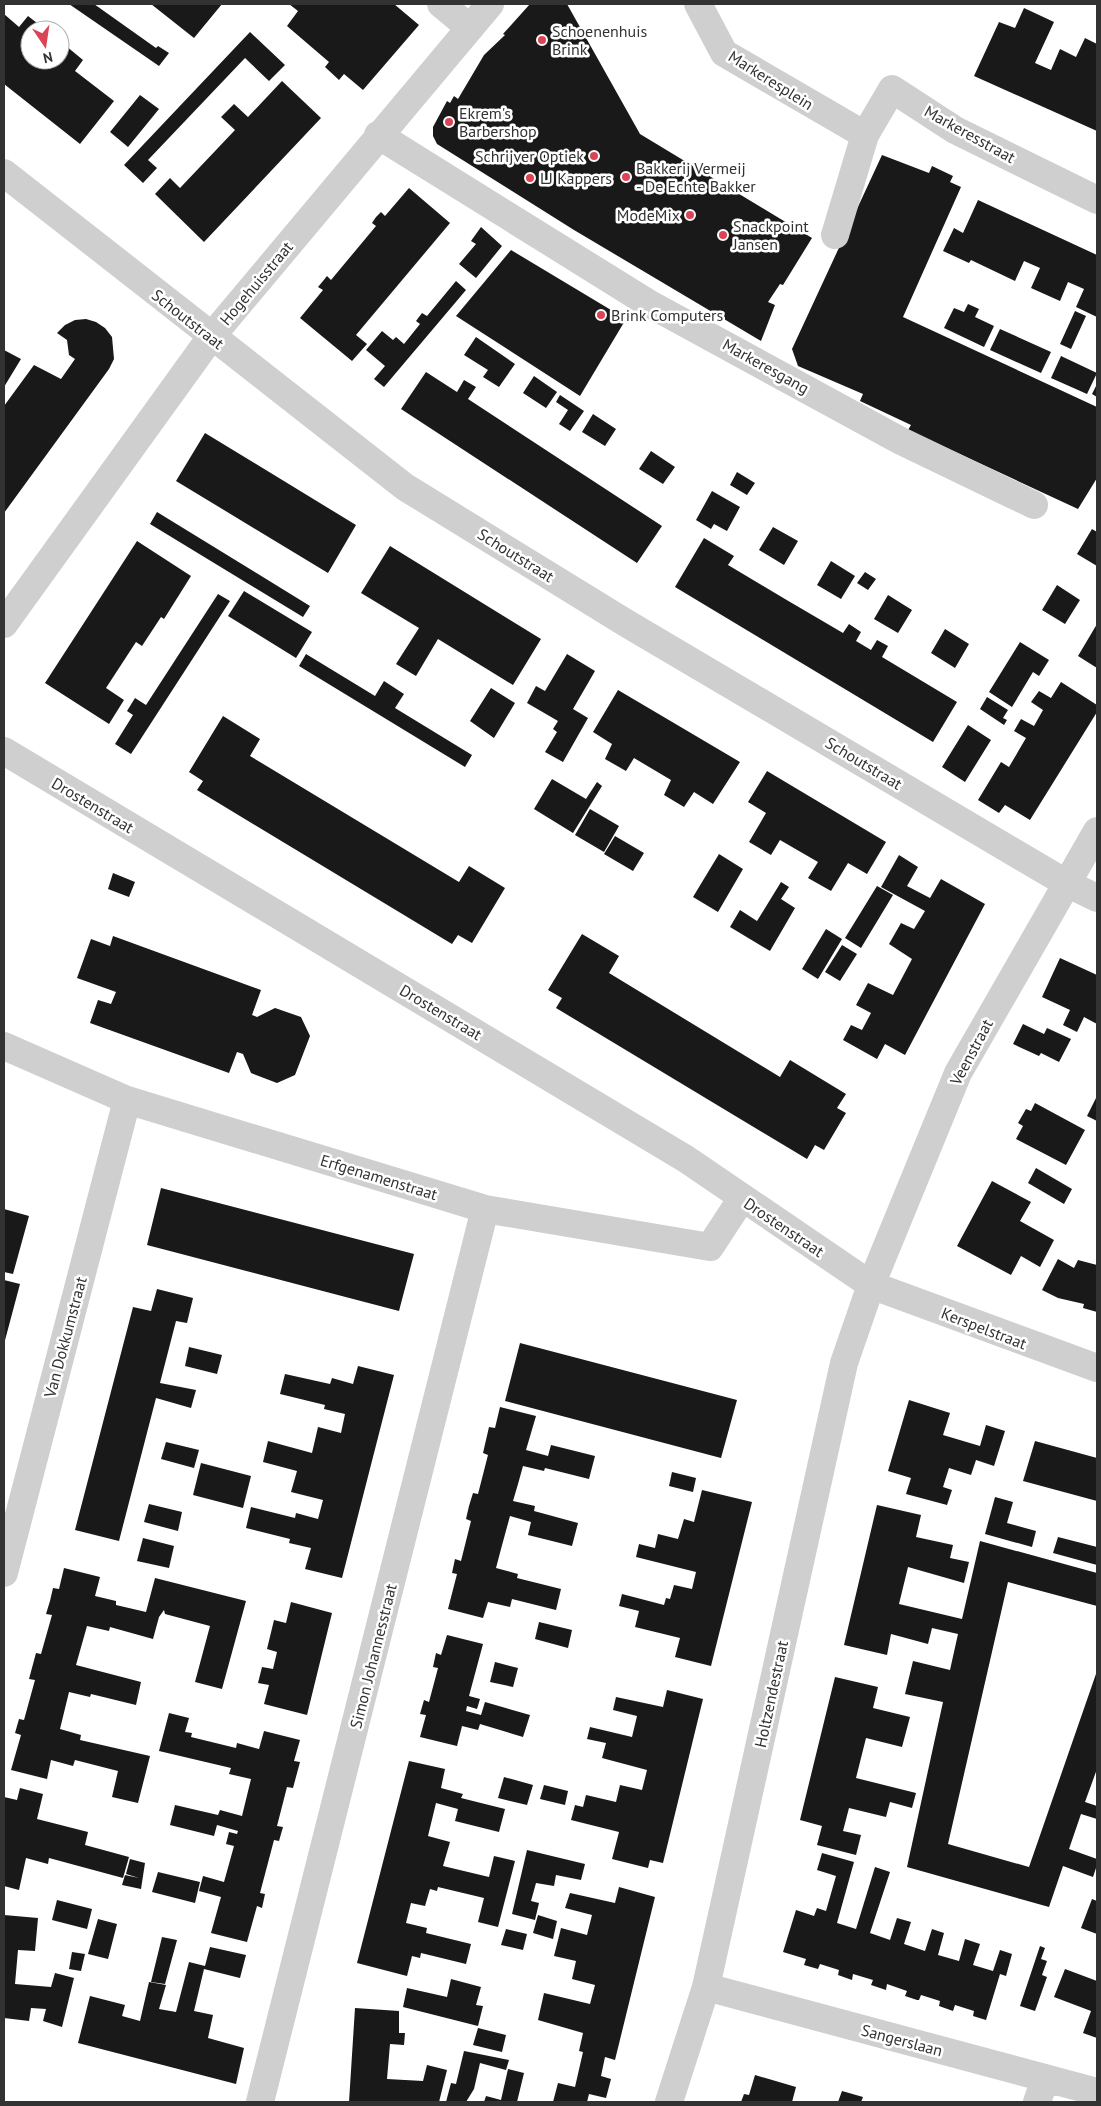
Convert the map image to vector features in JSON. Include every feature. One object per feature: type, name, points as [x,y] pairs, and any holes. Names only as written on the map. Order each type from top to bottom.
[{"type":"street","points":[[441,4],[470,28]]},
{"type":"street","name":"Hogehuisstraat","points":[[4,624],[211,337],[378,135],[490,4]]},
{"type":"street","name":"Markeresplein","points":[[698,4],[724,53],[865,135]]},
{"type":"street","name":"Markeresstraat","points":[[865,135],[892,89],[955,130],[1097,200]]},
{"type":"street","name":"Markeresgang","points":[[378,135],[648,303],[901,440],[1034,505]]},
{"type":"street","points":[[835,235],[865,135]]},
{"type":"street","name":"Schoutstraat","points":[[4,173],[211,337],[405,487],[626,623],[1066,883],[1097,898]]},
{"type":"street","name":"Drostenstraat","points":[[4,751],[686,1159],[870,1285]]},
{"type":"street","name":"Veenstraat","points":[[870,1285],[958,1073],[1097,831]]},
{"type":"street","name":"Erfgenamenstraat","points":[[4,1046],[127,1100],[485,1209],[710,1247],[742,1198]]},
{"type":"street","name":"Van Dokkumstraat","points":[[4,1573],[127,1100]]},
{"type":"street","name":"Simon Johannesstraat","points":[[260,2102],[485,1209]]},
{"type":"street","name":"Kerspelstraat","points":[[870,1285],[1097,1368]]},
{"type":"street","name":"Holtzendestraat","points":[[669,2102],[706,1987],[844,1363],[870,1285]]},
{"type":"street","name":"Sangerslaan","points":[[706,1987],[1041,2091],[1097,2092]]},
{"type":"building","points":[[69,4],[94,4],[156,48],[158,46],[169,53],[159,66]]},
{"type":"building","points":[[151,4],[222,4],[194,38]]},
{"type":"building","points":[[289,4],[394,4],[419,25],[363,90],[344,74],[339,80],[325,67],[329,62],[287,26],[298,11]]},
{"type":"building","points":[[530,4],[567,4],[640,134],[812,238],[783,285],[780,284],[768,302],[775,305],[761,341],[574,230],[437,144],[433,136],[433,127],[447,101],[450,103],[454,96],[458,99],[484,55],[505,35],[503,34]]},
{"type":"building","points":[[1024,8],[1054,22],[1035,63],[1051,70],[1060,49],[1076,57],[1085,38],[1097,44],[1097,131],[974,76],[999,22],[1015,28]]},
{"type":"building","points":[[4,14],[19,27],[20,26],[20,70],[70,70],[70,49],[83,60],[75,71],[114,101],[80,144],[4,84]]},
{"type":"building","points":[[28,16],[33,20],[25,20]]},
{"type":"building","points":[[250,32],[285,65],[269,81],[245,58],[148,160],[157,168],[143,183],[124,165]]},
{"type":"building","points":[[282,81],[321,118],[204,242],[155,194],[170,178],[180,188],[235,130],[221,117],[234,104],[248,117]]},
{"type":"building","points":[[140,95],[159,109],[128,147],[110,132]]},
{"type":"building","points":[[882,155],[929,173],[932,166],[953,176],[950,182],[961,187],[903,317],[1097,407],[1097,478],[1078,509],[908,430],[911,425],[860,401],[863,394],[798,366],[792,349]]},
{"type":"building","points":[[409,188],[450,223],[356,335],[367,344],[352,361],[300,318],[323,290],[318,287],[327,276],[331,280],[376,226],[372,223],[376,217],[381,212],[385,216]]},
{"type":"building","points":[[978,200],[1097,255],[1097,317],[1076,307],[1084,289],[1068,282],[1060,301],[1031,288],[1040,268],[1024,261],[1015,281],[971,260],[969,263],[943,251],[954,228],[963,233]]},
{"type":"building","points":[[481,227],[502,246],[476,278],[459,264],[476,244],[471,241]]},
{"type":"building","points":[[511,250],[626,319],[580,396],[456,316]]},
{"type":"building","points":[[456,281],[466,290],[384,387],[374,379],[385,366],[366,350],[382,331],[393,340],[396,337],[404,344],[420,324],[416,321],[422,313],[427,316]]},
{"type":"building","points":[[968,304],[979,309],[975,317],[994,326],[984,347],[944,328],[954,308],[964,312]]},
{"type":"building","points":[[1075,311],[1086,316],[1071,349],[1060,344]]},
{"type":"building","points":[[86,319],[96,322],[105,328],[112,337],[114,359],[109,369],[4,513],[4,406],[34,365],[61,379],[75,359],[69,355],[67,340],[57,333],[65,325],[75,320]]},
{"type":"building","points":[[1000,329],[1051,352],[1041,373],[990,350]]},
{"type":"building","points":[[476,337],[515,364],[499,387],[483,377],[488,370],[464,355]]},
{"type":"building","points":[[4,350],[21,359],[4,387]]},
{"type":"building","points":[[1061,356],[1097,373],[1087,394],[1051,378]]},
{"type":"building","points":[[426,372],[457,392],[464,380],[476,387],[468,399],[662,526],[637,563],[401,409]]},
{"type":"building","points":[[534,376],[557,392],[546,408],[523,393]]},
{"type":"building","points":[[1097,384],[1097,397],[1092,394]]},
{"type":"building","points":[[560,395],[584,411],[570,431],[559,424],[568,410],[556,402]]},
{"type":"building","points":[[593,414],[616,429],[605,446],[582,432]]},
{"type":"building","points":[[205,433],[356,525],[328,573],[176,481]]},
{"type":"building","points":[[651,451],[675,467],[663,484],[639,469]]},
{"type":"building","points":[[737,472],[755,483],[747,495],[730,485]]},
{"type":"building","points":[[712,491],[740,507],[727,531],[714,524],[711,529],[696,520]]},
{"type":"building","points":[[157,512],[310,606],[303,617],[150,524]]},
{"type":"building","points":[[773,527],[798,541],[784,565],[759,550]]},
{"type":"building","points":[[1092,529],[1097,532],[1097,566],[1077,554]]},
{"type":"building","points":[[704,538],[734,556],[728,565],[843,633],[849,624],[861,632],[856,641],[871,650],[877,640],[888,646],[882,657],[957,702],[933,742],[675,587]]},
{"type":"building","points":[[137,541],[191,576],[164,619],[161,617],[142,646],[136,642],[106,688],[124,700],[109,724],[45,683]]},
{"type":"building","points":[[390,546],[541,639],[513,685],[438,639],[416,676],[396,664],[419,628],[361,593]]},
{"type":"building","points":[[831,561],[855,576],[841,599],[817,585]]},
{"type":"building","points":[[865,572],[876,579],[868,590],[857,583]]},
{"type":"building","points":[[1057,585],[1080,600],[1065,624],[1042,610]]},
{"type":"building","points":[[244,591],[312,632],[296,658],[228,616]]},
{"type":"building","points":[[218,594],[230,601],[131,754],[115,744],[133,715],[127,711],[135,698],[146,705]]},
{"type":"building","points":[[888,595],[912,610],[898,633],[874,619]]},
{"type":"building","points":[[1097,624],[1097,668],[1078,656]]},
{"type":"building","points":[[945,629],[969,644],[955,668],[931,653]]},
{"type":"building","points":[[1020,642],[1049,660],[1039,676],[1033,672],[1012,707],[989,692]]},
{"type":"building","points":[[306,654],[375,696],[384,681],[404,694],[395,708],[472,755],[465,767],[299,666]]},
{"type":"building","points":[[567,654],[595,671],[573,709],[588,718],[563,762],[545,752],[557,732],[553,729],[558,721],[527,703],[536,686],[545,691]]},
{"type":"building","points":[[1061,682],[1097,705],[1097,712],[1030,820],[1005,805],[999,813],[978,800],[1001,762],[1009,767],[1026,738],[1014,731],[1021,719],[1034,726],[1043,710],[1031,702],[1039,691],[1051,698]]},
{"type":"building","points":[[491,688],[515,703],[494,738],[470,721]]},
{"type":"building","points":[[618,690],[740,762],[713,804],[694,792],[684,807],[664,795],[671,780],[634,758],[626,771],[605,759],[612,744],[593,732]]},
{"type":"building","points":[[987,697],[1008,710],[1003,718],[1007,720],[1004,725],[980,709]]},
{"type":"building","points":[[223,716],[260,739],[250,756],[459,882],[469,866],[505,888],[472,943],[458,935],[452,944],[197,790],[203,781],[189,772]]},
{"type":"building","points":[[968,725],[991,740],[965,782],[942,767]]},
{"type":"building","points":[[767,771],[886,842],[867,874],[848,863],[831,891],[808,878],[818,862],[780,840],[771,855],[749,842],[766,813],[748,802]]},
{"type":"building","points":[[552,779],[586,799],[597,782],[602,786],[573,833],[534,809]]},
{"type":"building","points":[[590,809],[619,826],[604,852],[575,835]]},
{"type":"building","points":[[615,836],[644,853],[633,871],[604,854]]},
{"type":"building","points":[[719,854],[743,869],[718,912],[693,897]]},
{"type":"building","points":[[899,855],[918,867],[907,886],[930,898],[941,879],[985,904],[905,1055],[885,1044],[877,1059],[843,1040],[851,1025],[862,1030],[871,1013],[856,1005],[868,983],[893,995],[912,959],[889,944],[901,923],[914,929],[925,911],[881,887]]},
{"type":"building","points":[[113,873],[135,882],[129,897],[108,889]]},
{"type":"building","points":[[781,882],[789,887],[781,899],[795,908],[770,951],[730,927],[740,910],[757,921]]},
{"type":"building","points":[[877,886],[893,895],[861,948],[845,938]]},
{"type":"building","points":[[826,929],[842,939],[818,979],[802,969]]},
{"type":"building","points":[[582,934],[619,956],[609,973],[780,1077],[790,1060],[846,1094],[837,1108],[846,1113],[824,1150],[815,1145],[807,1159],[556,1008],[562,998],[548,990]]},
{"type":"building","points":[[113,936],[261,990],[252,1015],[257,1017],[275,1008],[301,1017],[310,1036],[295,1075],[277,1083],[251,1073],[243,1054],[237,1052],[229,1073],[90,1023],[98,1000],[111,1004],[116,992],[77,978],[91,939],[110,946]]},
{"type":"building","points":[[842,945],[857,954],[840,981],[825,972]]},
{"type":"building","points":[[1060,958],[1097,975],[1097,1024],[1084,1017],[1077,1032],[1063,1025],[1070,1010],[1042,997]]},
{"type":"building","points":[[1023,1024],[1044,1034],[1047,1028],[1071,1039],[1059,1062],[1041,1053],[1039,1056],[1013,1044]]},
{"type":"building","points":[[1097,1096],[1097,1121],[1087,1116]]},
{"type":"building","points":[[1035,1103],[1085,1130],[1066,1165],[1016,1139],[1023,1126],[1018,1123],[1026,1109],[1031,1111]]},
{"type":"building","points":[[1036,1168],[1072,1189],[1064,1204],[1028,1183]]},
{"type":"building","points":[[992,1181],[1031,1202],[1020,1221],[1054,1240],[1040,1267],[1021,1256],[1011,1275],[957,1246]]},
{"type":"building","points":[[161,1188],[414,1254],[399,1311],[147,1245]]},
{"type":"building","points":[[4,1209],[29,1216],[13,1274],[4,1272]]},
{"type":"building","points":[[1058,1259],[1074,1268],[1078,1260],[1097,1265],[1097,1312],[1083,1308],[1084,1304],[1058,1298],[1042,1290]]},
{"type":"building","points":[[4,1280],[20,1284],[4,1344]]},
{"type":"building","points":[[157,1289],[193,1298],[187,1323],[176,1321],[160,1383],[196,1390],[191,1408],[156,1398],[119,1541],[75,1530],[133,1307],[151,1311]]},
{"type":"building","points":[[520,1343],[737,1400],[721,1458],[505,1401]]},
{"type":"building","points":[[189,1347],[222,1355],[217,1374],[185,1366]]},
{"type":"building","points":[[358,1366],[394,1375],[342,1578],[305,1569],[311,1548],[289,1543],[290,1539],[246,1528],[251,1507],[295,1518],[296,1513],[318,1519],[323,1500],[291,1492],[297,1471],[263,1462],[268,1441],[312,1453],[318,1427],[341,1433],[345,1414],[324,1409],[325,1405],[280,1394],[285,1374],[330,1384],[332,1378],[353,1384]]},
{"type":"building","points":[[909,1400],[950,1413],[943,1435],[980,1446],[986,1425],[1005,1431],[994,1466],[976,1460],[971,1475],[949,1468],[943,1487],[952,1490],[947,1505],[906,1494],[911,1478],[888,1471]]},
{"type":"building","points":[[500,1407],[536,1416],[526,1450],[548,1456],[551,1445],[595,1456],[589,1479],[545,1468],[544,1471],[523,1466],[513,1501],[535,1506],[534,1511],[578,1523],[572,1546],[528,1535],[531,1522],[510,1516],[496,1568],[518,1574],[517,1578],[561,1589],[556,1610],[512,1599],[510,1607],[488,1602],[483,1618],[448,1609],[457,1574],[452,1573],[455,1559],[461,1561],[471,1521],[466,1519],[469,1506],[473,1493],[478,1494],[488,1455],[483,1453],[489,1427],[495,1428]]},
{"type":"building","points":[[1035,1441],[1097,1458],[1097,1501],[1023,1481]]},
{"type":"building","points":[[166,1442],[199,1450],[194,1468],[161,1459]]},
{"type":"building","points":[[201,1463],[251,1476],[243,1508],[193,1495]]},
{"type":"building","points":[[672,1472],[696,1478],[693,1492],[669,1486]]},
{"type":"building","points":[[702,1490],[752,1502],[711,1666],[675,1657],[680,1638],[635,1627],[639,1611],[619,1606],[622,1594],[664,1605],[666,1598],[670,1599],[674,1585],[692,1589],[696,1572],[636,1557],[639,1544],[655,1548],[658,1534],[678,1539],[684,1519],[694,1522]]},
{"type":"building","points":[[995,1497],[1013,1502],[1007,1523],[1036,1531],[1032,1547],[985,1534]]},
{"type":"building","points":[[149,1504],[182,1512],[178,1531],[144,1522]]},
{"type":"building","points":[[877,1505],[921,1515],[916,1537],[953,1545],[950,1558],[969,1562],[964,1583],[908,1567],[899,1604],[962,1619],[980,1541],[1097,1573],[1097,1606],[1008,1582],[948,1844],[1029,1867],[1097,1671],[1097,1769],[1085,1802],[1097,1806],[1097,1819],[1081,1814],[1069,1849],[1097,1859],[1097,1865],[1093,1877],[1063,1866],[1049,1907],[907,1867],[943,1702],[905,1694],[913,1661],[950,1670],[958,1634],[932,1628],[928,1644],[891,1634],[887,1655],[844,1645]]},
{"type":"building","points":[[1058,1537],[1097,1547],[1097,1565],[1053,1553]]},
{"type":"building","points":[[143,1538],[174,1546],[169,1568],[137,1561]]},
{"type":"building","points":[[64,1568],[100,1577],[95,1596],[116,1601],[116,1605],[146,1612],[155,1578],[246,1601],[222,1689],[195,1682],[210,1626],[165,1614],[164,1610],[159,1617],[153,1639],[110,1627],[109,1631],[87,1626],[76,1665],[141,1682],[136,1705],[91,1694],[90,1697],[69,1692],[60,1729],[81,1735],[80,1740],[150,1756],[138,1803],[112,1797],[118,1771],[75,1760],[73,1766],[51,1760],[47,1779],[11,1770],[21,1735],[15,1733],[19,1719],[24,1720],[35,1680],[29,1679],[36,1653],[41,1654],[52,1615],[46,1614],[53,1588],[59,1589]]},
{"type":"building","points":[[291,1602],[332,1613],[307,1715],[264,1704],[269,1685],[258,1683],[262,1667],[273,1669],[277,1652],[267,1649],[274,1620],[286,1623]]},
{"type":"building","points":[[539,1622],[572,1630],[568,1648],[535,1639]]},
{"type":"building","points":[[447,1635],[483,1644],[469,1696],[480,1699],[477,1709],[467,1706],[466,1711],[481,1715],[485,1702],[530,1715],[523,1737],[480,1724],[478,1730],[462,1726],[457,1746],[420,1737],[426,1715],[420,1714],[424,1700],[429,1702],[438,1668],[433,1667],[436,1653],[441,1655]]},
{"type":"building","points":[[495,1662],[518,1668],[513,1687],[490,1682]]},
{"type":"building","points":[[835,1677],[878,1687],[873,1708],[910,1717],[902,1747],[866,1738],[856,1778],[916,1793],[912,1808],[890,1802],[886,1817],[849,1808],[843,1831],[861,1835],[856,1855],[817,1845],[822,1826],[800,1820]]},
{"type":"building","points":[[667,1690],[703,1699],[663,1863],[650,1860],[648,1868],[612,1859],[619,1832],[571,1820],[575,1805],[583,1807],[586,1795],[616,1802],[620,1785],[642,1790],[647,1770],[602,1758],[606,1743],[587,1739],[590,1727],[632,1737],[637,1716],[613,1710],[616,1697],[663,1707]]},
{"type":"building","points":[[169,1713],[189,1718],[185,1732],[192,1733],[191,1737],[236,1748],[237,1743],[259,1749],[264,1731],[300,1740],[294,1761],[300,1762],[293,1788],[287,1787],[277,1826],[283,1827],[279,1841],[274,1840],[260,1893],[265,1894],[262,1908],[257,1906],[247,1942],[211,1933],[221,1897],[199,1891],[203,1876],[224,1882],[234,1846],[226,1844],[229,1832],[237,1834],[238,1831],[217,1825],[214,1836],[170,1825],[175,1805],[218,1815],[220,1810],[242,1816],[251,1779],[229,1774],[231,1768],[159,1751]]},
{"type":"building","points":[[409,1761],[445,1769],[441,1788],[463,1794],[461,1798],[505,1809],[499,1832],[455,1821],[458,1809],[436,1803],[428,1836],[450,1842],[443,1866],[489,1877],[494,1856],[515,1861],[498,1927],[478,1922],[484,1898],[438,1887],[437,1891],[430,1889],[425,1906],[411,1903],[406,1923],[427,1928],[426,1933],[471,1944],[466,1964],[421,1953],[420,1958],[412,1956],[407,1976],[357,1963]]},
{"type":"building","points":[[504,1777],[533,1785],[527,1805],[498,1798]]},
{"type":"building","points":[[544,1785],[568,1791],[565,1805],[540,1799]]},
{"type":"building","points":[[20,1788],[43,1794],[37,1819],[88,1832],[85,1845],[129,1857],[123,1878],[49,1858],[48,1864],[26,1858],[19,1890],[4,1886],[4,1797],[17,1800]]},
{"type":"building","points":[[527,1850],[585,1864],[581,1880],[556,1875],[554,1886],[536,1883],[531,1901],[539,1903],[535,1920],[512,1914]]},
{"type":"building","points":[[822,1853],[854,1862],[837,1923],[856,1929],[875,1867],[890,1872],[870,1933],[890,1940],[897,1918],[911,1922],[904,1944],[925,1951],[932,1929],[944,1933],[938,1955],[959,1961],[965,1939],[980,1944],[973,1965],[993,1971],[1000,1950],[1012,1954],[1006,1976],[1000,1974],[986,2020],[973,2016],[974,2011],[955,2005],[953,2011],[939,2006],[940,2001],[921,1995],[919,2000],[905,1996],[907,1991],[887,1984],[886,1990],[871,1985],[873,1980],[853,1974],[852,1980],[838,1975],[839,1970],[820,1964],[818,1969],[804,1965],[806,1959],[783,1952],[796,1910],[814,1916],[817,1908],[826,1911],[836,1876],[817,1870]]},
{"type":"building","points":[[130,1859],[145,1863],[141,1889],[122,1885],[125,1875],[139,1878],[126,1874]]},
{"type":"building","points":[[158,1872],[200,1882],[195,1903],[152,1892]]},
{"type":"building","points":[[619,1887],[655,1897],[615,2060],[605,2057],[601,2076],[611,2079],[606,2098],[589,2094],[587,2102],[553,2102],[558,2083],[575,2087],[583,2052],[579,2051],[583,2033],[538,2020],[544,1993],[590,2004],[595,1985],[572,1979],[576,1961],[554,1956],[561,1928],[587,1935],[592,1915],[565,1908],[570,1893],[615,1903]]},
{"type":"building","points":[[1092,1899],[1097,1901],[1097,1934],[1081,1928]]},
{"type":"building","points":[[57,1900],[92,1909],[87,1929],[52,1920]]},
{"type":"building","points":[[4,1915],[38,1918],[35,1951],[18,1950],[15,1984],[51,1987],[55,1973],[74,1978],[62,2027],[43,2021],[46,2009],[31,2008],[29,2021],[4,2018]]},
{"type":"building","points":[[538,1915],[557,1921],[553,1939],[533,1933]]},
{"type":"building","points":[[98,1919],[117,1924],[108,1959],[88,1954]]},
{"type":"building","points":[[506,1929],[527,1934],[523,1950],[501,1945]]},
{"type":"building","points":[[162,1937],[177,1940],[165,1984],[151,1982]]},
{"type":"building","points":[[1040,1946],[1045,1948],[1041,1959],[1047,1961],[1042,1975],[1047,1977],[1035,2011],[1020,2006]]},
{"type":"building","points":[[210,1947],[246,1955],[240,1978],[204,1969],[194,2011],[213,2015],[208,2038],[244,2048],[236,2084],[78,2043],[90,1996],[125,2005],[122,2016],[140,2021],[149,1982],[166,1985],[159,2009],[176,2012],[189,1962],[205,1966]]},
{"type":"building","points":[[72,1952],[85,1954],[81,1971],[69,1969]]},
{"type":"building","points":[[1065,1969],[1097,1981],[1097,2038],[1083,2033],[1091,2011],[1054,1997]]},
{"type":"building","points":[[451,1979],[481,1987],[476,2005],[483,2006],[478,2026],[403,2007],[407,1988],[447,1997]]},
{"type":"building","points":[[355,2008],[399,2011],[399,2033],[405,2033],[404,2045],[390,2044],[387,2079],[423,2081],[427,2065],[447,2070],[439,2102],[349,2102]]},
{"type":"building","points":[[478,2028],[506,2035],[502,2052],[473,2045]]},
{"type":"building","points":[[464,2051],[509,2060],[506,2070],[480,2063],[474,2089],[466,2102],[446,2102],[451,2083],[456,2084]]},
{"type":"building","points":[[508,2069],[524,2073],[517,2102],[484,2102],[486,2096],[501,2100]]},
{"type":"building","points":[[755,2075],[796,2087],[792,2102],[741,2102],[744,2094],[749,2095]]},
{"type":"building","points":[[842,2091],[863,2097],[861,2102],[838,2102]]},
{"type":"place","name":"Schoenenhuis Brink","points":[[542,40]]},
{"type":"place","name":"Ekrem's Barbershop","points":[[449,122]]},
{"type":"place","name":"Schrijver Optiek","points":[[594,156]]},
{"type":"place","name":"Bakkerij Vermeij - De Echte Bakker","points":[[626,177]]},
{"type":"place","name":"LJ Kappers","points":[[530,178]]},
{"type":"place","name":"ModeMix","points":[[690,215]]},
{"type":"place","name":"Snackpoint Jansen","points":[[723,235]]},
{"type":"place","name":"Brink Computers","points":[[601,315]]}]
